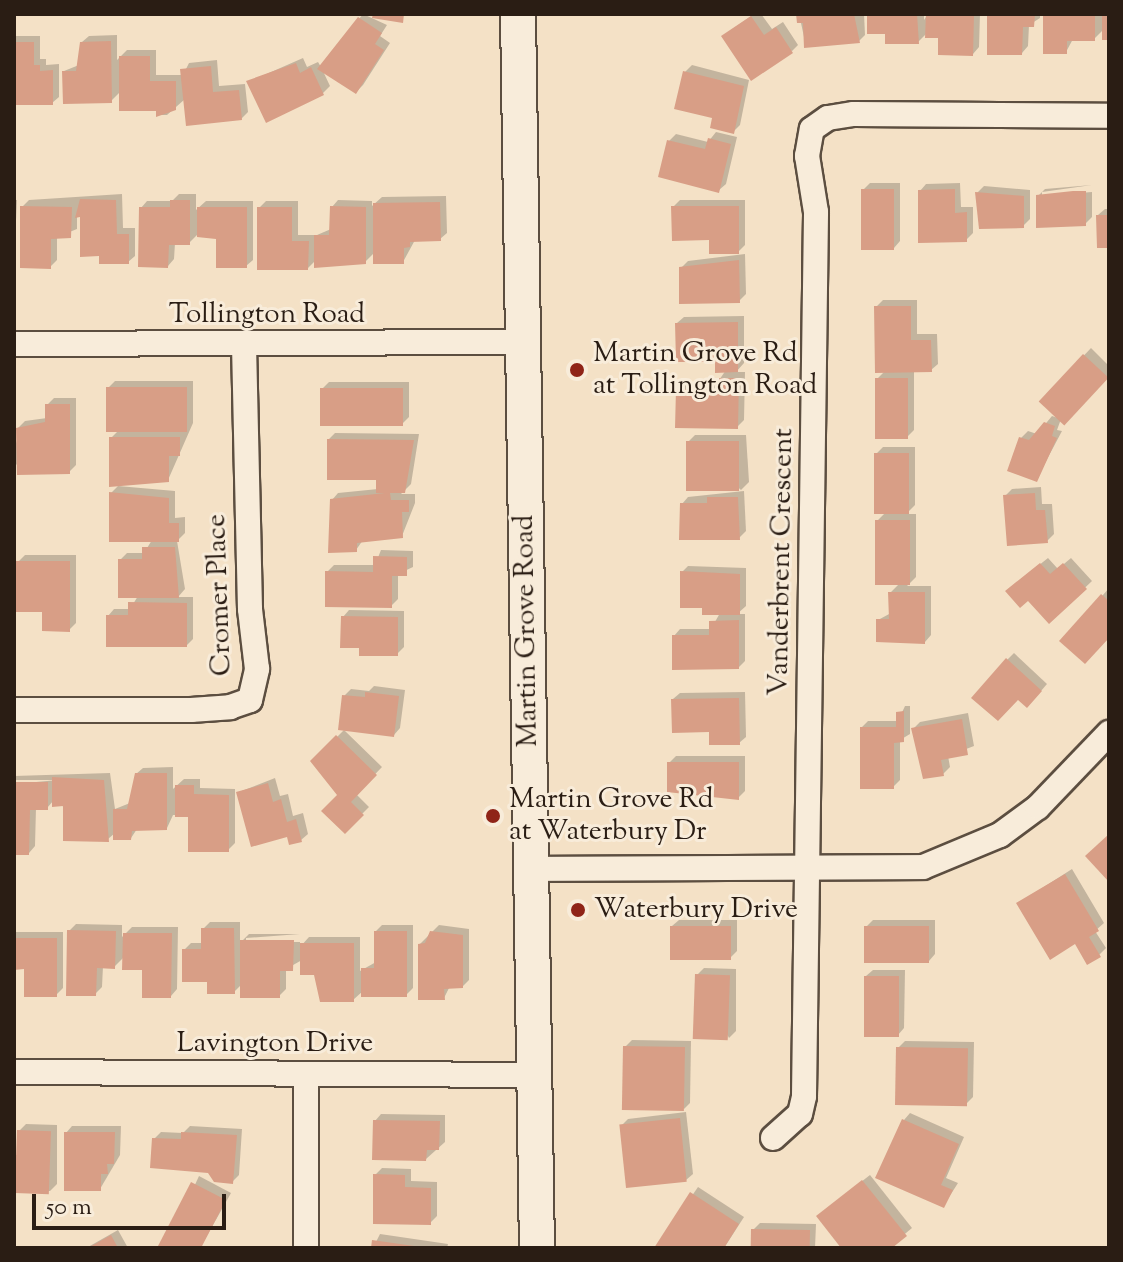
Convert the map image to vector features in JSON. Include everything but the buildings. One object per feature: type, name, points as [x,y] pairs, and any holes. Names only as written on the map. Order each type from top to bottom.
[{"type":"main road","name":"Martin Grove Road","points":[[518,14],[520,342],[537,1248]]},
{"type":"street","name":"Vanderbrent Crescent","points":[[806,866],[816,212],[807,156],[812,129],[828,118],[854,114],[1109,116]]},
{"type":"street","name":"Tollington Road","points":[[14,344],[244,346],[520,342]]},
{"type":"street","name":"Cromer Place","points":[[14,710],[191,710],[230,707],[250,700],[257,669],[250,609],[244,346]]},
{"type":"street","points":[[532,869],[806,866],[885,870],[923,867],[960,855],[1000,835],[1038,807],[1109,733]]},
{"type":"street","points":[[773,1138],[800,1114],[804,1096],[806,866]]},
{"type":"street","name":"Lavington Drive","points":[[14,1072],[536,1075]]},
{"type":"street","points":[[306,1075],[306,1248]]},
{"type":"place","name":"Martin Grove Rd at Tollington Road","points":[[577,370]]},
{"type":"place","name":"Martin Grove Rd at Waterbury Dr","points":[[493,816]]},
{"type":"place","name":"Waterbury Drive","points":[[578,910]]}]
